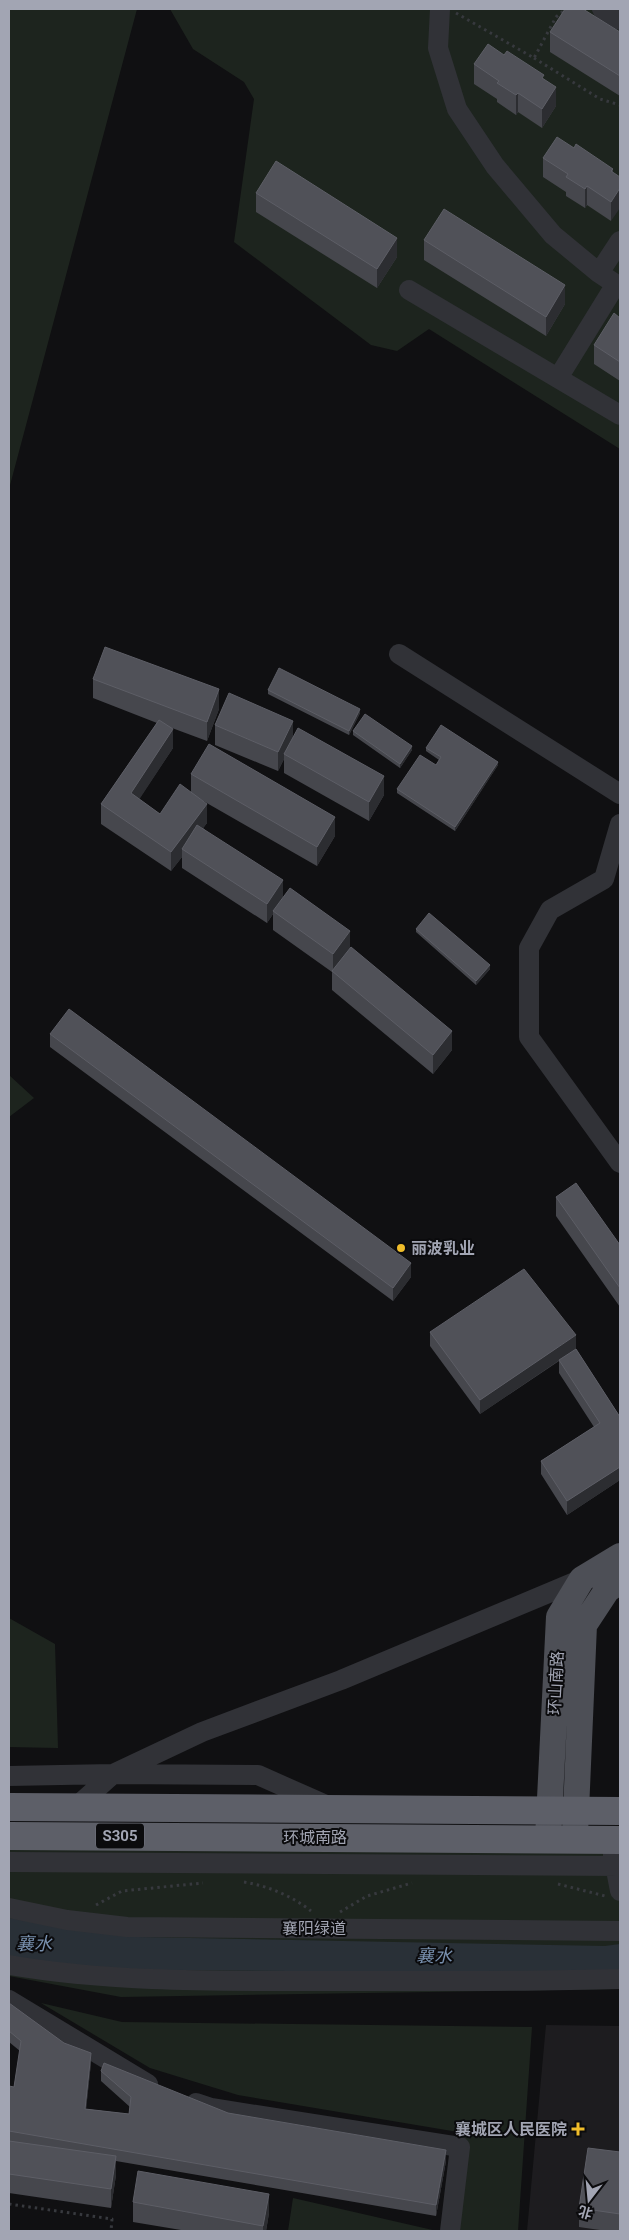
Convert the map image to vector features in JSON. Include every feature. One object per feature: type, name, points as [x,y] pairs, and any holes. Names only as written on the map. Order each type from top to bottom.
[{"type":"highway","name":"环城南路","points":[[9,1807],[620,1811]]},
{"type":"highway","name":"环城南路","points":[[9,1836],[548,1838],[615,1840]]},
{"type":"main road","name":"环山南路","points":[[548,1838],[559,1617],[582,1578],[620,1556]]},
{"type":"main road","name":"环山南路","points":[[575,1839],[584,1625],[607,1590],[620,1581]]},
{"type":"street","points":[[440,9],[438,48],[457,109],[494,166],[553,235],[612,281]]},
{"type":"street","points":[[602,9],[620,20]]},
{"type":"street","points":[[558,378],[612,281],[620,241]]},
{"type":"street","points":[[409,290],[620,415]]},
{"type":"street","points":[[399,654],[620,794]]},
{"type":"street","points":[[620,824],[604,879],[550,910],[529,948],[529,1037],[620,1163]]},
{"type":"street","points":[[76,1807],[112,1774],[202,1732],[341,1680],[582,1578]]},
{"type":"street","points":[[9,1776],[112,1774],[258,1775],[334,1809]]},
{"type":"street","points":[[615,1840],[618,1866],[616,1894]]},
{"type":"street","points":[[9,1862],[618,1866]]},
{"type":"street","name":"襄阳绿道","points":[[9,1908],[67,1920],[127,1927],[620,1931]]},
{"type":"street","points":[[9,1965],[47,1972],[209,1981],[520,1982],[620,1979]]},
{"type":"street","points":[[9,2000],[143,2082],[210,2108],[460,2147],[450,2231]]},
{"type":"path","points":[[449,9],[600,99],[620,105]]},
{"type":"path","points":[[534,58],[556,17],[566,9]]},
{"type":"path","points":[[237,1881],[260,1885],[286,1896],[310,1910],[326,1928],[342,1909],[367,1896],[417,1882]]},
{"type":"path","points":[[67,1920],[122,1891],[209,1882]]},
{"type":"path","points":[[554,1883],[616,1894]]},
{"type":"path","points":[[9,2204],[112,2219],[111,2231]]},
{"type":"shaded area","points":[[9,9],[137,9],[9,489]]},
{"type":"shaded area","points":[[170,9],[620,9],[620,449],[429,329],[397,351],[371,345],[234,242],[254,99],[244,82],[193,49]]},
{"type":"shaded area","points":[[9,1075],[34,1098],[9,1117]]},
{"type":"shaded area","points":[[9,1618],[55,1644],[58,1748],[9,1747]]},
{"type":"shaded area","points":[[9,1836],[620,1840],[620,1989],[121,1997],[9,1976]]},
{"type":"shaded area","points":[[41,2003],[122,2022],[532,2027],[518,2231],[443,2231],[458,2132],[238,2095],[150,2068]]},
{"type":"shaded area","name":"襄城区人民医院","points":[[546,2025],[620,2026],[620,2231],[527,2231]]},
{"type":"shaded area","points":[[293,2198],[437,2231],[288,2231]]},
{"type":"water","name":"襄水","points":[[9,1918],[139,1937],[605,1946],[620,1944],[620,1975],[604,1973],[132,1970],[9,1959]]},
{"type":"building","points":[[565,9],[583,9],[620,32],[620,76],[550,32]]},
{"type":"building","points":[[488,44],[504,55],[507,51],[544,75],[542,78],[556,87],[542,109],[518,93],[516,95],[497,83],[499,81],[474,64]]},
{"type":"building","points":[[557,137],[574,148],[576,144],[613,169],[611,171],[620,177],[620,188],[611,202],[587,186],[585,189],[566,177],[568,174],[543,158]]},
{"type":"building","points":[[276,161],[397,238],[377,269],[256,193]]},
{"type":"building","points":[[444,209],[565,285],[546,317],[424,240]]},
{"type":"building","points":[[614,313],[620,318],[620,362],[594,345]]},
{"type":"building","points":[[105,647],[219,689],[207,722],[93,679]]},
{"type":"building","points":[[279,668],[360,709],[349,731],[268,690]]},
{"type":"building","points":[[229,693],[293,721],[278,752],[215,725]]},
{"type":"building","points":[[365,714],[412,746],[400,764],[353,731]]},
{"type":"building","points":[[159,720],[173,729],[131,793],[160,814],[180,784],[207,804],[171,852],[101,804]]},
{"type":"building","points":[[441,725],[498,762],[455,827],[397,789],[420,755],[436,765],[441,757],[426,748]]},
{"type":"building","points":[[298,728],[384,776],[369,802],[284,754]]},
{"type":"building","points":[[209,744],[335,817],[317,847],[191,774]]},
{"type":"building","points":[[197,825],[283,880],[267,904],[182,849]]},
{"type":"building","points":[[290,888],[350,931],[333,954],[273,911]]},
{"type":"building","points":[[429,913],[490,965],[476,981],[416,929]]},
{"type":"building","points":[[351,947],[452,1031],[433,1055],[332,971]]},
{"type":"building","points":[[69,1009],[411,1263],[393,1288],[50,1034]]},
{"type":"building","points":[[576,1183],[620,1245],[620,1288],[556,1197]]},
{"type":"building","points":[[524,1269],[576,1335],[480,1400],[430,1332]]},
{"type":"building","points":[[576,1349],[620,1417],[620,1467],[567,1501],[541,1461],[600,1423],[559,1360]]},
{"type":"building","points":[[9,2003],[64,2043],[91,2053],[85,2109],[129,2114],[131,2097],[101,2071],[104,2063],[228,2113],[446,2150],[436,2205],[9,2131],[9,2086],[14,2087],[21,2041],[9,2031]]},
{"type":"building","points":[[9,2141],[116,2156],[111,2189],[9,2174]]},
{"type":"building","points":[[588,2148],[620,2152],[620,2214],[579,2208]]},
{"type":"building","points":[[138,2171],[269,2194],[263,2226],[133,2202]]},
{"type":"place","name":"丽波乳业","points":[[401,1248]]},
{"type":"place","name":"襄城区人民医院","points":[[578,2129]]}]
